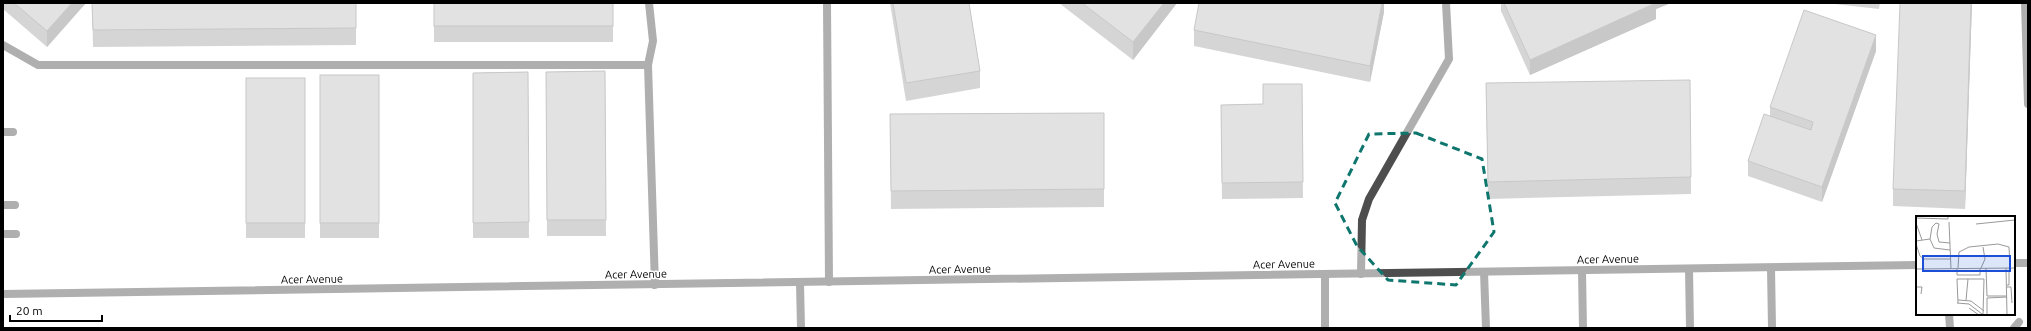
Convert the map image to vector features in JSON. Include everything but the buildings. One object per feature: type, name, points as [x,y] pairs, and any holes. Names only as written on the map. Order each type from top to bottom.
[{"type":"street","points":[[649,3],[653,41],[648,65],[655,285]]},
{"type":"street","points":[[827,3],[829,282]]},
{"type":"street","points":[[1361,274],[1362,220],[1369,199],[1449,59],[1446,3]]},
{"type":"street","points":[[2025,3],[2028,104]]},
{"type":"street","points":[[3,44],[38,65],[648,65]]},
{"type":"street","points":[[3,132],[13,132]]},
{"type":"street","points":[[3,205],[15,204]]},
{"type":"street","points":[[3,234],[16,234]]},
{"type":"street","points":[[2015,263],[2028,263]]},
{"type":"street","name":"Acer Avenue","points":[[3,294],[1916,265]]},
{"type":"street","points":[[1770,268],[1772,328]]},
{"type":"street","points":[[1689,269],[1690,328]]},
{"type":"street","points":[[1582,271],[1583,328]]},
{"type":"street","points":[[1484,272],[1486,328]]},
{"type":"street","points":[[1325,275],[1325,328]]},
{"type":"street","points":[[800,283],[801,328]]},
{"type":"street","points":[[1949,315],[1950,328]]},
{"type":"highlighted area","points":[[1416,133],[1482,159],[1494,232],[1456,285],[1388,280],[1357,246],[1335,203],[1369,134]]}]
